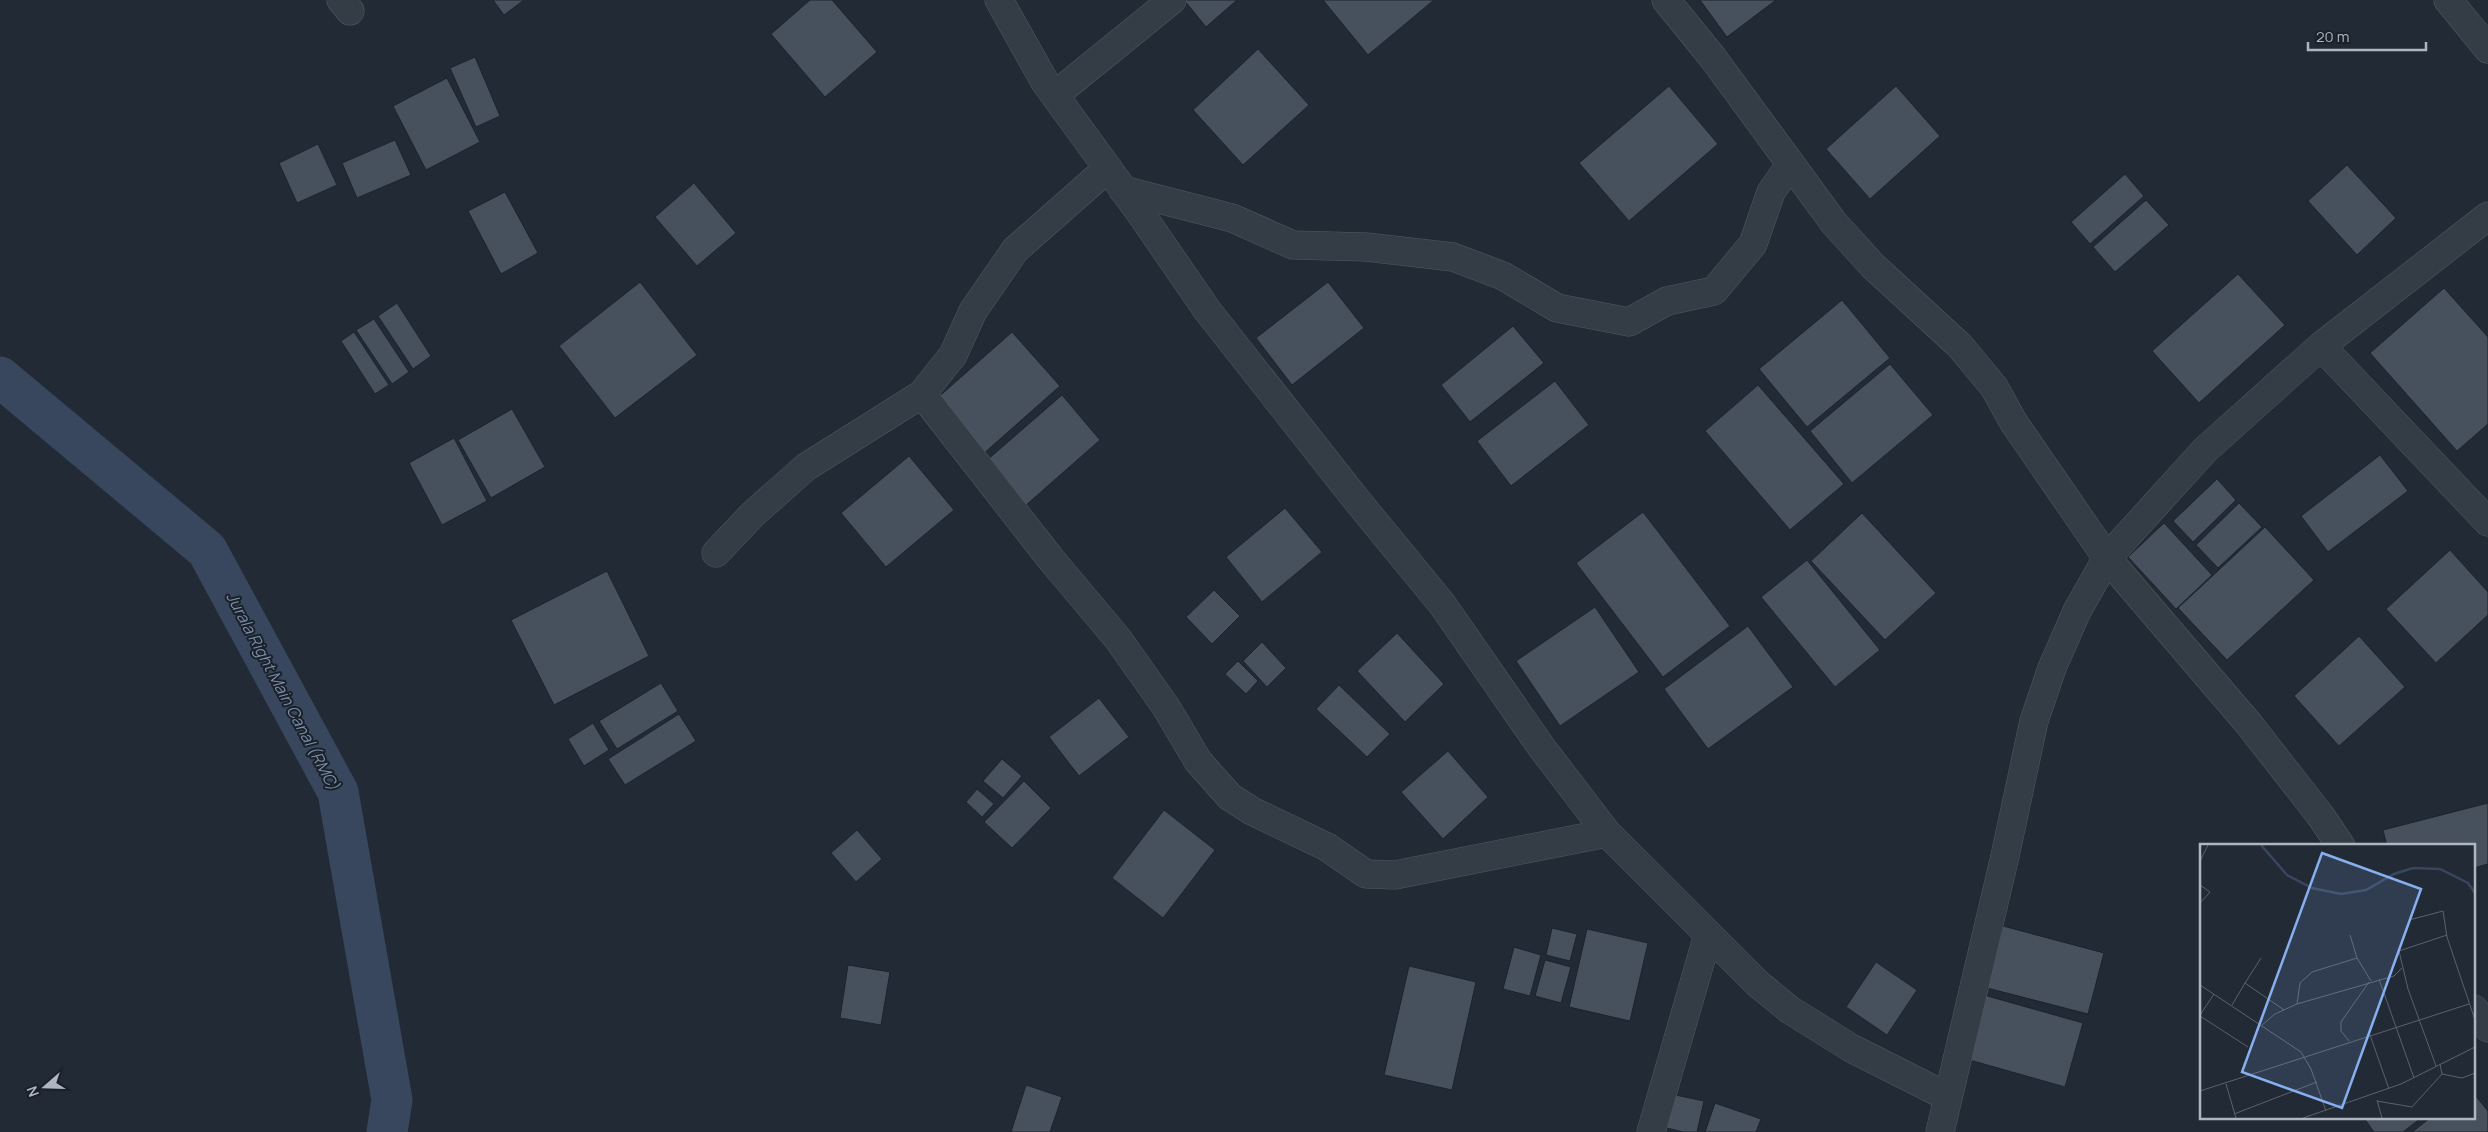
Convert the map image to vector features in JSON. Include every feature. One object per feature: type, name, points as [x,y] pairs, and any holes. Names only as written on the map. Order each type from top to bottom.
[{"type":"street","points":[[999,0],[1011,24],[1055,95],[1207,310],[1355,498],[1442,604],[1542,748],[1607,833],[1757,983],[1790,1010],[1851,1048],[1948,1098]]},
{"type":"street","points":[[1055,95],[1172,0]]},
{"type":"street","points":[[1666,0],[1713,58],[1834,223],[1873,266],[1960,346],[1994,387],[2014,423],[2107,558],[2248,723],[2320,815],[2339,844]]},
{"type":"street","points":[[2448,0],[2488,49]]},
{"type":"street","points":[[1116,179],[1232,218],[1293,245],[1366,247],[1453,257],[1503,276],[1557,308],[1629,322],[1667,301],[1714,291],[1753,244],[1771,192],[1790,165]]},
{"type":"street","points":[[716,553],[752,514],[806,467],[922,394],[953,354],[973,311],[1015,250],[1116,179]]},
{"type":"street","points":[[1940,1132],[2005,856],[2034,721],[2052,668],[2077,610],[2107,558],[2205,450],[2321,346],[2488,216]]},
{"type":"street","points":[[2321,346],[2488,522]]},
{"type":"street","points":[[922,394],[1044,551],[1118,639],[1166,707],[1198,761],[1230,797],[1252,811],[1327,847],[1366,874],[1380,876],[1395,875],[1607,833]]},
{"type":"street","points":[[1651,1132],[1708,935]]},
{"type":"street","points":[[2476,1012],[2488,1028]]},
{"type":"building","points":[[493,0],[524,0],[504,15]]},
{"type":"building","points":[[810,0],[832,0],[877,52],[825,97],[771,34]]},
{"type":"building","points":[[1184,0],[1237,0],[1206,27]]},
{"type":"building","points":[[1323,0],[1434,0],[1368,55]]},
{"type":"building","points":[[1700,0],[1776,0],[1727,37]]},
{"type":"building","points":[[1258,49],[1309,105],[1243,165],[1193,110]]},
{"type":"building","points":[[475,57],[500,116],[476,127],[450,68]]},
{"type":"building","points":[[447,78],[480,142],[426,170],[393,106]]},
{"type":"building","points":[[1669,86],[1718,144],[1629,221],[1579,163]]},
{"type":"building","points":[[1896,86],[1940,136],[1870,199],[1826,149]]},
{"type":"building","points":[[395,140],[411,175],[357,198],[342,163]]},
{"type":"building","points":[[318,144],[337,185],[297,203],[279,163]]},
{"type":"building","points":[[2347,165],[2396,218],[2357,255],[2308,201]]},
{"type":"building","points":[[2125,174],[2144,196],[2090,244],[2071,222]]},
{"type":"building","points":[[694,183],[736,233],[697,266],[655,217]]},
{"type":"building","points":[[505,192],[538,253],[501,274],[468,211]]},
{"type":"building","points":[[2146,200],[2169,225],[2115,272],[2093,247]]},
{"type":"building","points":[[2238,274],[2285,325],[2199,403],[2152,351]]},
{"type":"building","points":[[640,282],[697,355],[615,418],[559,346]]},
{"type":"building","points":[[1328,282],[1364,328],[1292,385],[1256,338]]},
{"type":"building","points":[[2444,288],[2488,337],[2488,424],[2457,451],[2370,353]]},
{"type":"building","points":[[1842,300],[1890,358],[1807,427],[1759,369]]},
{"type":"building","points":[[397,303],[431,356],[413,369],[378,316]]},
{"type":"building","points":[[374,319],[409,372],[392,384],[356,330]]},
{"type":"building","points":[[1513,326],[1544,363],[1470,422],[1441,385]]},
{"type":"building","points":[[354,332],[389,385],[375,394],[341,341]]},
{"type":"building","points":[[1012,332],[1060,386],[982,455],[934,401]]},
{"type":"building","points":[[1890,364],[1933,415],[1852,483],[1810,431]]},
{"type":"building","points":[[1555,381],[1589,425],[1511,486],[1477,441]]},
{"type":"building","points":[[1758,385],[1844,484],[1790,530],[1705,431]]},
{"type":"building","points":[[1062,395],[1100,440],[1025,506],[986,461]]},
{"type":"building","points":[[512,409],[545,467],[491,498],[458,440]]},
{"type":"building","points":[[454,438],[487,501],[442,525],[409,463]]},
{"type":"building","points":[[2380,455],[2408,491],[2328,552],[2301,516]]},
{"type":"building","points":[[909,456],[954,510],[886,567],[841,513]]},
{"type":"building","points":[[2217,479],[2236,500],[2193,542],[2173,521]]},
{"type":"building","points":[[2239,503],[2262,527],[2218,568],[2196,545]]},
{"type":"building","points":[[1285,508],[1322,552],[1262,602],[1226,557]]},
{"type":"building","points":[[1643,512],[1730,626],[1663,677],[1576,563]]},
{"type":"building","points":[[1862,513],[1936,593],[1885,640],[1811,561]]},
{"type":"building","points":[[2164,523],[2212,575],[2176,609],[2128,557]]},
{"type":"building","points":[[2265,527],[2314,580],[2227,660],[2178,608]]},
{"type":"building","points":[[2450,550],[2488,592],[2488,615],[2436,663],[2386,609]]},
{"type":"building","points":[[1807,560],[1880,650],[1835,687],[1761,597]]},
{"type":"building","points":[[607,571],[649,656],[554,705],[511,620]]},
{"type":"building","points":[[1214,590],[1240,616],[1212,644],[1186,617]]},
{"type":"building","points":[[1595,607],[1639,672],[1560,726],[1516,661]]},
{"type":"building","points":[[1748,626],[1793,687],[1708,749],[1664,689]]},
{"type":"building","points":[[1397,633],[1444,684],[1405,722],[1357,671]]},
{"type":"building","points":[[2359,636],[2405,687],[2339,746],[2294,696]]},
{"type":"building","points":[[1262,642],[1286,668],[1267,687],[1243,661]]},
{"type":"building","points":[[1238,661],[1258,681],[1246,694],[1225,674]]},
{"type":"building","points":[[661,683],[678,711],[617,749],[599,721]]},
{"type":"building","points":[[1339,685],[1390,734],[1367,757],[1316,709]]},
{"type":"building","points":[[1099,698],[1129,737],[1079,776],[1049,737]]},
{"type":"building","points":[[679,714],[696,741],[625,785],[608,759]]},
{"type":"building","points":[[593,723],[609,750],[584,766],[568,739]]},
{"type":"building","points":[[1448,751],[1488,797],[1443,839],[1401,792]]},
{"type":"building","points":[[1002,759],[1022,776],[1003,798],[983,781]]},
{"type":"building","points":[[1024,781],[1051,808],[1012,848],[984,822]]},
{"type":"building","points":[[977,789],[994,804],[982,817],[966,802]]},
{"type":"building","points":[[2488,803],[2488,864],[2476,867],[2476,844],[2386,844],[2383,830]]},
{"type":"building","points":[[1164,810],[1215,850],[1163,918],[1112,878]]},
{"type":"building","points":[[857,830],[882,859],[856,882],[831,853]]},
{"type":"building","points":[[2003,926],[2104,953],[2088,1014],[1987,988]]},
{"type":"building","points":[[1552,928],[1577,934],[1570,961],[1546,955]]},
{"type":"building","points":[[1587,929],[1648,943],[1630,1021],[1569,1007]]},
{"type":"building","points":[[1514,947],[1541,955],[1530,996],[1503,989]]},
{"type":"building","points":[[1545,960],[1571,967],[1561,1003],[1535,996]]},
{"type":"building","points":[[1876,962],[1917,990],[1887,1035],[1846,1007]]},
{"type":"building","points":[[848,965],[890,972],[881,1025],[840,1018]]},
{"type":"building","points":[[1409,966],[1476,982],[1452,1090],[1384,1075]]},
{"type":"building","points":[[1984,995],[2083,1023],[2065,1087],[1966,1059]]},
{"type":"building","points":[[1026,1085],[1062,1097],[1050,1132],[1011,1132]]},
{"type":"building","points":[[1666,1093],[1704,1101],[1697,1132],[1683,1132],[1659,1126]]},
{"type":"building","points":[[2476,1096],[2488,1111],[2488,1132],[2412,1132],[2427,1120],[2476,1120]]},
{"type":"building","points":[[1715,1103],[1761,1119],[1756,1132],[1705,1132]]},
{"type":"building","points":[[2365,1120],[2418,1120],[2403,1132],[2374,1132]]},
{"type":"waterway","name":"Jurala Right Main Canal (RMC)","points":[[0,377],[207,550],[338,792],[392,1100],[387,1132]]}]
